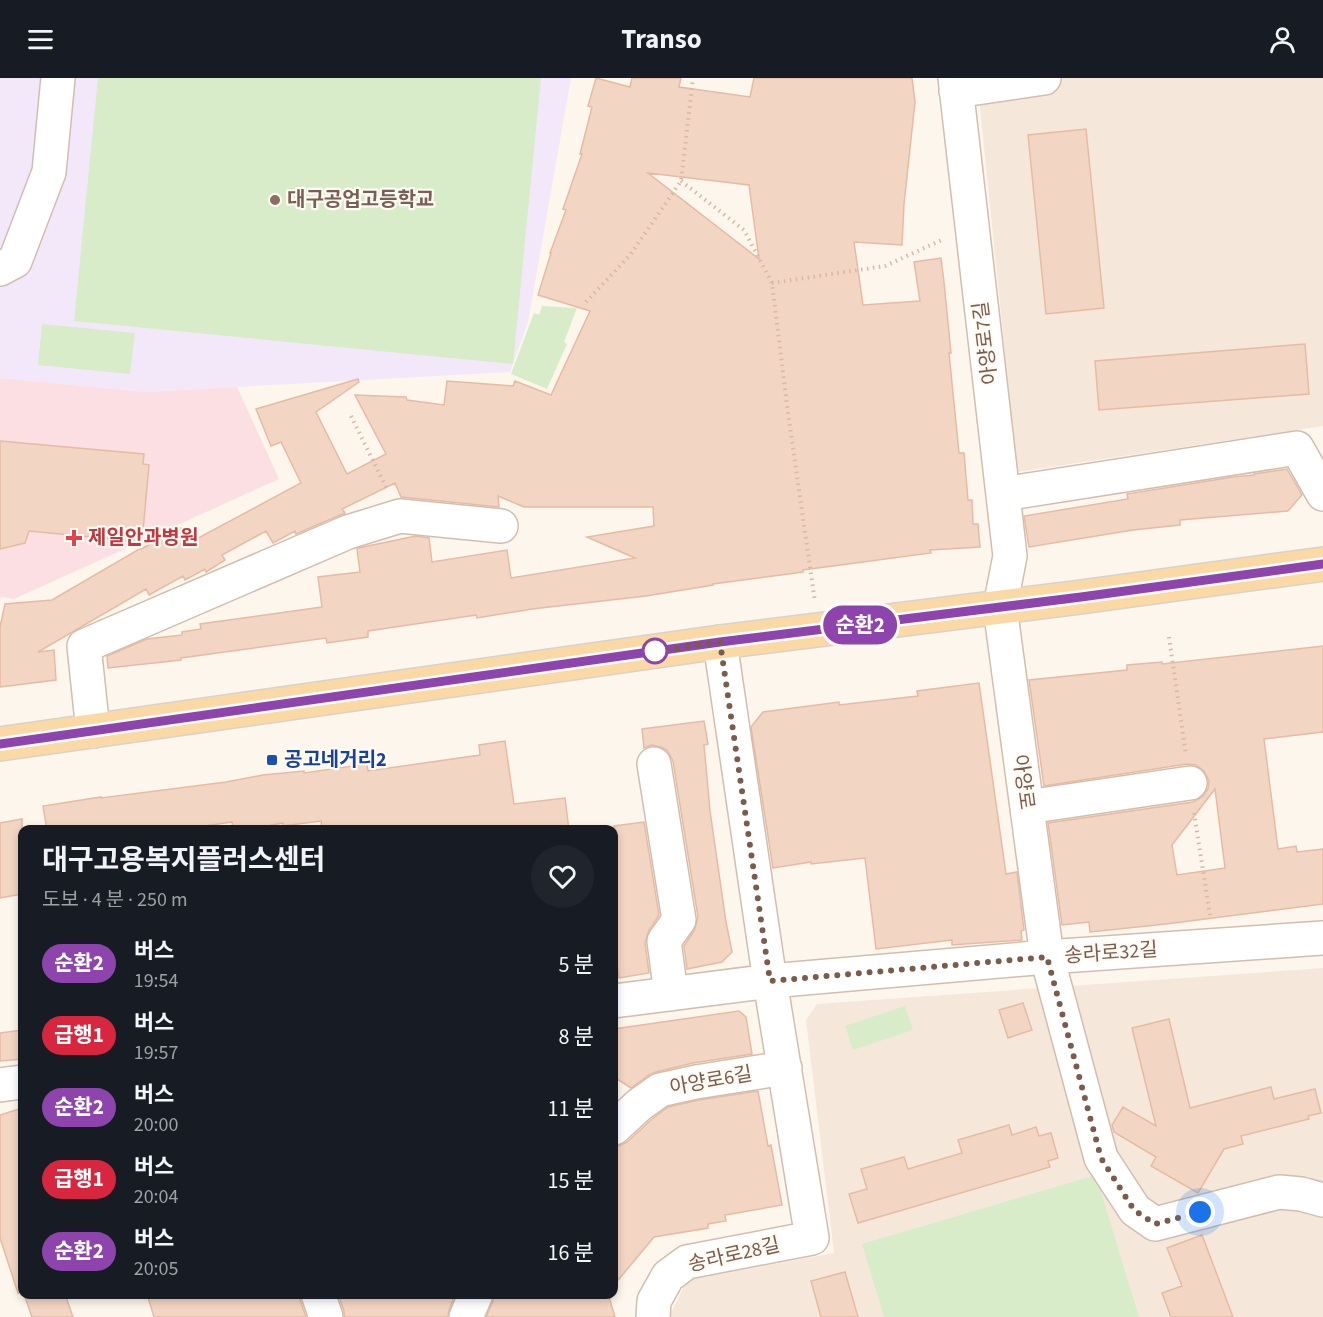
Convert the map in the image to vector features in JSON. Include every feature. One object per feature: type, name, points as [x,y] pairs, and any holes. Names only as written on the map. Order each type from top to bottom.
[{"type":"main road","points":[[0,744],[720,642],[1323,564]]},
{"type":"street","points":[[0,269],[15,261],[49,172],[58,78]]},
{"type":"street","points":[[956,85],[1044,78]]},
{"type":"street","name":"아양로7길","points":[[956,85],[1010,556],[1000,607]]},
{"type":"street","points":[[1004,494],[1297,448],[1323,494]]},
{"type":"street","points":[[93,731],[84,646],[348,532],[400,516],[501,526]]},
{"type":"street","name":"아양로","points":[[1000,607],[1047,957],[1101,1158],[1134,1210],[1155,1224],[1279,1192],[1323,1200]]},
{"type":"street","points":[[720,642],[785,1068]]},
{"type":"street","points":[[654,764],[679,920],[664,941],[671,994]]},
{"type":"street","points":[[1027,807],[1190,783]]},
{"type":"street","name":"송라로32길","points":[[618,1001],[770,981],[1047,957],[1323,938]]},
{"type":"street","name":"아양로6길","points":[[618,1124],[660,1090],[785,1068]]},
{"type":"street","name":"송라로28길","points":[[653,1317],[654,1301],[668,1276],[687,1262],[812,1238],[785,1068]]},
{"type":"street","points":[[0,1085],[18,1083]]},
{"type":"street","points":[[320,1299],[326,1317]]},
{"type":"street","points":[[465,1317],[474,1299]]},
{"type":"path","points":[[586,302],[630,255],[681,181],[693,78]]},
{"type":"path","points":[[681,181],[744,230],[772,283],[819,630]]},
{"type":"path","points":[[772,283],[885,266],[972,226]]},
{"type":"path","points":[[351,416],[400,516]]},
{"type":"shaded area","name":"대구공업고등학교","points":[[0,78],[571,78],[528,322],[510,372],[146,392],[0,378]]},
{"type":"shaded area","points":[[977,78],[1323,78],[1323,426],[1017,472]]},
{"type":"shaded area","name":"제일안과병원","points":[[0,378],[146,392],[237,387],[279,479],[14,599],[1,597],[0,601]]},
{"type":"shaded area","points":[[1323,968],[1323,1317],[669,1317],[687,1280],[834,1253],[806,1020],[817,1004]]},
{"type":"green space","name":"대구공업고등학교","points":[[98,78],[541,78],[513,364],[74,321]]},
{"type":"green space","points":[[542,306],[577,308],[564,342],[567,344],[547,389],[511,374],[534,313],[539,315]]},
{"type":"green space","points":[[42,324],[135,333],[130,374],[38,365]]},
{"type":"green space","points":[[905,1006],[913,1030],[853,1050],[845,1026]]},
{"type":"green space","points":[[1096,1175],[1139,1317],[884,1317],[862,1244]]},
{"type":"building","points":[[596,78],[630,87],[632,78],[681,78],[679,87],[750,97],[754,78],[912,78],[915,102],[902,245],[854,242],[863,305],[920,301],[914,262],[941,258],[959,453],[964,453],[968,500],[972,500],[973,524],[978,524],[980,547],[930,550],[931,553],[803,570],[803,572],[646,596],[532,609],[477,618],[476,615],[368,631],[368,637],[327,643],[326,638],[181,658],[181,660],[108,668],[107,656],[147,639],[182,635],[182,632],[201,629],[200,624],[322,607],[318,577],[360,572],[358,548],[416,536],[429,538],[432,562],[507,550],[511,578],[635,558],[587,537],[654,526],[653,507],[524,507],[498,496],[499,507],[401,497],[395,483],[342,509],[345,513],[296,534],[295,531],[273,543],[266,531],[222,555],[225,560],[206,572],[205,569],[185,580],[183,576],[149,595],[146,589],[38,652],[54,650],[56,680],[0,687],[0,627],[5,604],[52,600],[141,548],[181,528],[189,543],[301,483],[281,442],[271,446],[256,409],[358,379],[359,382],[316,412],[347,474],[386,454],[355,395],[406,397],[407,400],[444,405],[447,381],[513,386],[515,381],[551,395],[590,311],[538,295],[582,154],[580,154],[592,107],[588,106]],"holes":[[[648,173],[749,185],[759,259]]]},
{"type":"building","points":[[1086,129],[1104,308],[1046,314],[1028,135]]},
{"type":"building","points":[[1305,344],[1309,394],[1099,410],[1095,361]]},
{"type":"building","points":[[0,441],[144,454],[143,464],[149,465],[142,542],[29,531],[25,543],[0,549]]},
{"type":"building","points":[[1287,469],[1302,495],[1288,511],[1180,520],[1180,525],[1133,530],[1029,547],[1024,516],[1128,499],[1127,494]]},
{"type":"building","points":[[1323,646],[1323,732],[1264,739],[1278,849],[1296,846],[1297,852],[1323,849],[1323,904],[1090,932],[1089,922],[1062,925],[1048,823],[1193,802],[1202,797],[1208,789],[1209,781],[1204,771],[1196,765],[1187,764],[1044,786],[1029,680],[1127,670],[1127,665],[1162,662],[1162,664]],"holes":[[[1215,789],[1225,868],[1177,875],[1172,845]]]},
{"type":"building","points":[[979,683],[1006,874],[1017,872],[1024,930],[1021,931],[1022,940],[952,945],[952,940],[876,949],[865,858],[811,864],[811,862],[773,868],[751,727],[763,712],[839,702],[839,705],[918,696],[917,691]]},
{"type":"building","points":[[704,721],[708,744],[704,745],[710,811],[732,952],[722,962],[687,969],[684,946],[694,931],[698,917],[673,761],[667,750],[661,747],[652,745],[644,748],[642,729]]},
{"type":"building","points":[[505,741],[514,804],[565,798],[568,825],[321,825],[321,821],[291,825],[283,825],[283,823],[232,825],[232,822],[211,825],[46,825],[43,806],[263,775],[304,771],[304,773],[367,764],[368,771],[480,755],[479,745]]},
{"type":"building","points":[[22,819],[22,825],[18,825],[18,895],[0,898],[0,823]]},
{"type":"building","points":[[644,822],[659,915],[649,930],[645,943],[649,973],[619,978],[618,971],[618,825]]},
{"type":"building","points":[[1023,1003],[1032,1030],[1008,1038],[999,1010]]},
{"type":"building","points":[[739,1011],[746,1017],[752,1054],[693,1063],[656,1072],[631,1088],[618,1080],[618,1028]]},
{"type":"building","points":[[1169,1019],[1190,1108],[1271,1087],[1274,1099],[1315,1089],[1321,1113],[1308,1116],[1309,1119],[1241,1136],[1243,1144],[1224,1149],[1198,1193],[1151,1166],[1156,1157],[1114,1132],[1112,1125],[1123,1107],[1156,1126],[1132,1028]]},
{"type":"building","points":[[18,1031],[18,1059],[0,1061],[0,1033]]},
{"type":"building","points":[[758,1091],[782,1205],[725,1215],[726,1221],[708,1224],[708,1228],[654,1237],[618,1280],[618,1146],[627,1142],[668,1107]]},
{"type":"building","points":[[18,1109],[18,1293],[0,1238],[0,1115]]},
{"type":"building","points":[[1009,1125],[1012,1135],[1036,1127],[1039,1136],[1051,1133],[1058,1158],[1048,1161],[1050,1167],[858,1223],[849,1194],[867,1189],[861,1169],[904,1157],[908,1169],[962,1153],[958,1140]]},
{"type":"building","points":[[1202,1235],[1233,1317],[1171,1317],[1162,1293],[1182,1286],[1167,1248]]},
{"type":"building","points":[[845,1272],[858,1317],[821,1317],[811,1281]]},
{"type":"building","points":[[26,1299],[67,1299],[73,1317],[32,1317]]},
{"type":"building","points":[[149,1299],[300,1299],[306,1317],[154,1317]]},
{"type":"building","points":[[340,1299],[453,1299],[448,1317],[344,1317]]},
{"type":"building","points":[[493,1299],[610,1299],[615,1317],[486,1317]]},
{"type":"bus line","name":"순환2","points":[[0,744],[720,642],[1323,564]]},
{"type":"place","name":"대구공업고등학교","points":[[275,200]]},
{"type":"place","name":"제일안과병원","points":[[74,538]]},
{"type":"place","name":"공고네거리2","points":[[272,760]]},
{"type":"route","points":[[655,651],[650,652],[720,642],[770,981],[1047,957],[1101,1158],[1134,1210],[1155,1224],[1200,1212]]}]
